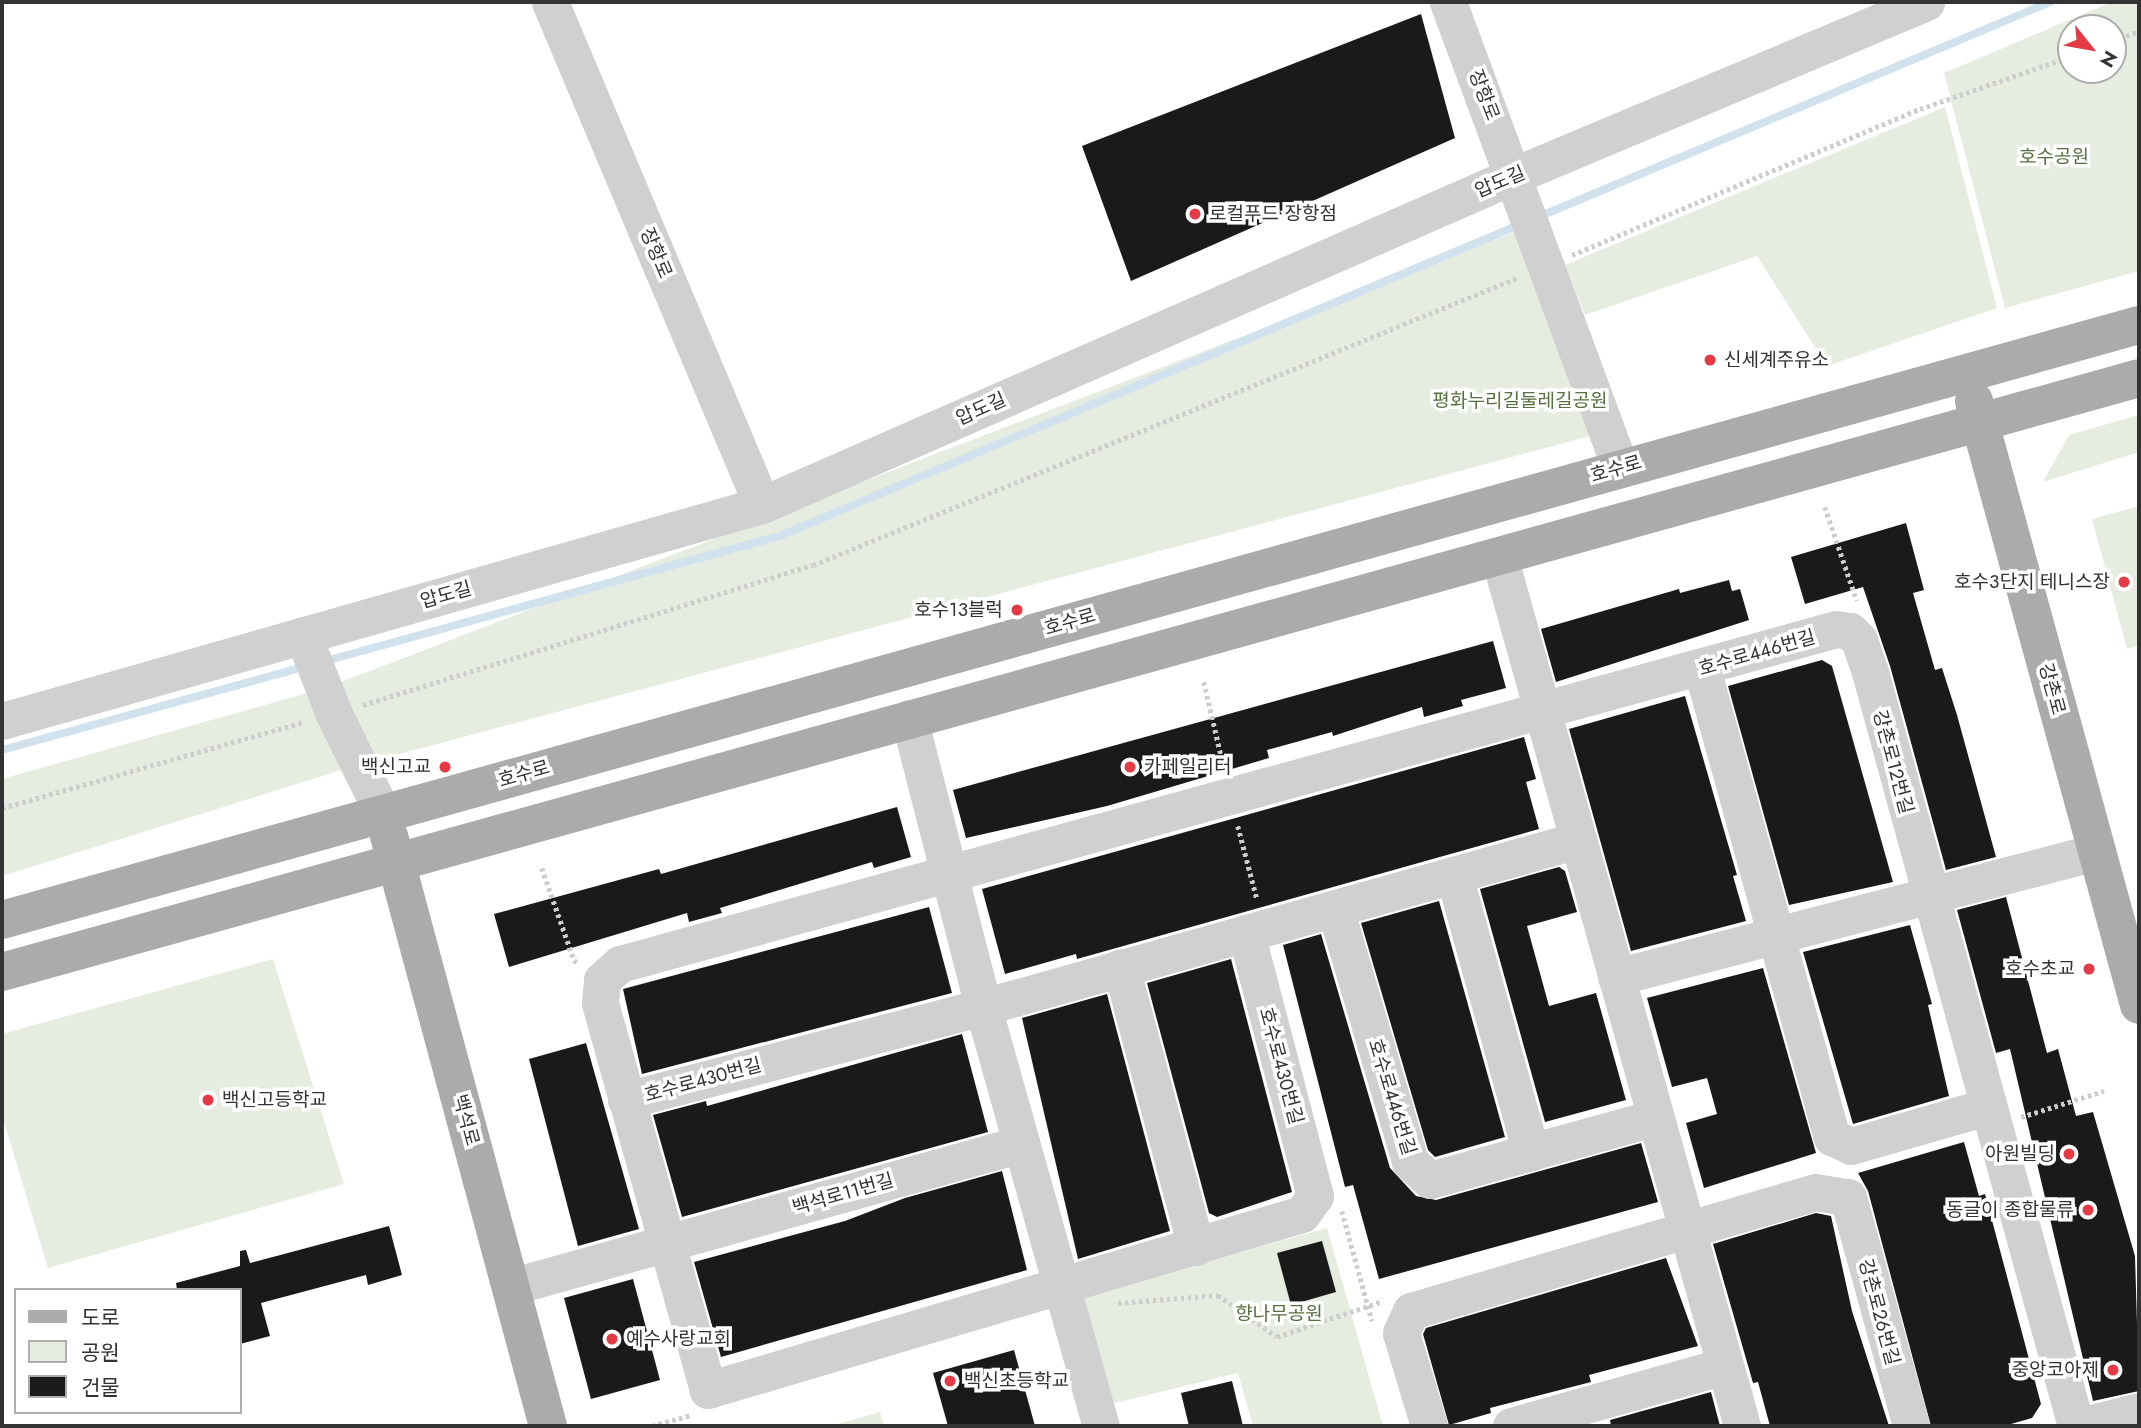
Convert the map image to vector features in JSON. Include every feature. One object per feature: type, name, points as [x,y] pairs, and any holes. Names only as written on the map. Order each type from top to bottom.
[{"type":"main road","name":"호수로","points":[[2,920],[2139,324]]},
{"type":"main road","name":"강촌로","points":[[1966,372],[2139,1005]]},
{"type":"main road","points":[[2,972],[909,718],[1980,425],[2139,378]]},
{"type":"main road","name":"백석로","points":[[383,814],[548,1426]]},
{"type":"street","name":"장항로","points":[[550,2],[762,505]]},
{"type":"street","name":"장항로","points":[[1448,2],[1517,182],[1620,468]]},
{"type":"street","name":"압도길","points":[[2,721],[307,643],[762,505],[1517,182],[1926,2]]},
{"type":"street","points":[[1499,556],[1742,1426]]},
{"type":"street","name":"호수로446번길","points":[[1230,797],[1702,669],[1836,629],[1850,631]]},
{"type":"street","name":"강촌로12번길","points":[[1850,631],[1859,640],[1870,673],[1928,896],[1997,1117]]},
{"type":"street","points":[[307,643],[329,702],[383,814]]},
{"type":"street","points":[[1702,669],[1832,1137],[1851,1146],[1997,1117],[2078,1426],[2139,1411]]},
{"type":"street","points":[[909,718],[983,1007],[1101,1426]]},
{"type":"street","points":[[666,1244],[600,1003],[602,980],[620,964],[1230,797]]},
{"type":"street","points":[[1253,922],[1335,908],[1578,840]]},
{"type":"street","points":[[1616,977],[2096,852]]},
{"type":"street","points":[[1454,875],[1531,1152]]},
{"type":"street","name":"호수로446번길","points":[[1335,908],[1410,1162],[1430,1180],[1654,1118]]},
{"type":"street","name":"호수로430번길","points":[[626,1100],[983,1007],[1121,967],[1253,922],[1315,1196],[1302,1214],[708,1390],[666,1244]]},
{"type":"street","points":[[1121,967],[1196,1247]]},
{"type":"street","name":"백석로11번길","points":[[510,1287],[1021,1144]]},
{"type":"street","name":"강촌로26번길","points":[[1688,1229],[1815,1192],[1848,1197],[1911,1426]]},
{"type":"street","points":[[1429,1426],[1401,1333],[1403,1304],[1688,1229]]},
{"type":"street","points":[[1511,1426],[1726,1366]]},
{"type":"path","points":[[2,808],[329,702],[813,565],[1543,253],[1920,109],[2057,61]]},
{"type":"path","points":[[1825,507],[1860,610],[1850,631]]},
{"type":"path","points":[[1204,682],[1230,797],[1253,922]]},
{"type":"path","points":[[542,867],[574,960],[602,980]]},
{"type":"path","points":[[1997,1117],[2104,1091]]},
{"type":"path","points":[[1112,1303],[1218,1295],[1278,1337],[1403,1304]]},
{"type":"green space","name":"호수공원","points":[[2112,2],[2139,2],[2139,271],[2005,308],[1944,73],[2057,25],[2057,84],[2127,84],[2127,14],[2084,14]]},
{"type":"green space","points":[[1945,107],[1997,308],[1827,366],[1757,256],[1585,315],[1565,265]]},
{"type":"green space","name":"평화누리길둘레길공원","points":[[1530,226],[1594,435],[362,764],[328,687]]},
{"type":"green space","points":[[2139,415],[2139,452],[2043,482],[2069,435]]},
{"type":"green space","name":"호수3단지 테니스장","points":[[2139,506],[2139,645],[2127,649],[2092,519]]},
{"type":"green space","points":[[318,690],[351,767],[2,876],[2,779]]},
{"type":"green space","points":[[273,959],[344,1184],[48,1268],[2,1115],[2,1034]]},
{"type":"green space","name":"향나무공원","points":[[1327,1228],[1383,1426],[1253,1426],[1238,1373],[1111,1404],[1083,1296]]},
{"type":"green space","points":[[880,1412],[884,1426],[830,1426]]},
{"type":"building","name":"로컬푸드 장항점","points":[[1421,14],[1455,138],[1131,281],[1082,146]]},
{"type":"building","points":[[1906,523],[1924,590],[1913,593],[1935,670],[1942,668],[1957,715],[1996,857],[1946,870],[1890,666],[1863,587],[1805,604],[1791,557]]},
{"type":"building","points":[[1729,580],[1732,591],[1740,589],[1749,620],[1556,682],[1541,629],[1679,589],[1680,593]]},
{"type":"building","points":[[1493,641],[1506,688],[1461,700],[1463,706],[1424,717],[1422,707],[1333,736],[1332,732],[1267,750],[1269,758],[1107,806],[966,838],[953,790]]},
{"type":"building","points":[[1822,660],[1832,666],[1893,882],[1789,905],[1728,686]]},
{"type":"building","points":[[1685,696],[1737,875],[1733,876],[1746,921],[1631,951],[1569,729]]},
{"type":"building","points":[[1524,737],[1536,779],[1526,782],[1539,829],[1077,959],[1076,954],[1005,974],[982,889]]},
{"type":"building","points":[[897,807],[911,857],[874,868],[872,862],[720,908],[722,913],[689,922],[687,913],[509,967],[494,914],[659,869],[661,874]]},
{"type":"building","points":[[1559,867],[1565,871],[1577,912],[1527,926],[1549,1006],[1596,993],[1626,1100],[1545,1122],[1480,889]]},
{"type":"building","points":[[2006,897],[2047,1053],[2058,1049],[2076,1116],[2093,1112],[2135,1256],[2139,1391],[2093,1401],[2010,1049],[1996,1053],[1957,910]]},
{"type":"building","points":[[1439,901],[1505,1137],[1435,1157],[1428,1150],[1361,923]]},
{"type":"building","points":[[929,907],[952,993],[642,1074],[623,989]]},
{"type":"building","points":[[1910,925],[1932,1004],[1928,1005],[1949,1096],[1853,1124],[1803,952]]},
{"type":"building","points":[[1321,934],[1390,1168],[1416,1196],[1436,1200],[1641,1143],[1658,1202],[1379,1279],[1353,1185],[1345,1187],[1283,945]]},
{"type":"building","points":[[1231,959],[1292,1192],[1217,1217],[1209,1213],[1147,983]]},
{"type":"building","points":[[1763,968],[1816,1153],[1704,1188],[1686,1123],[1717,1114],[1707,1078],[1672,1087],[1647,998]]},
{"type":"building","points":[[1107,994],[1170,1231],[1078,1259],[1022,1018]]},
{"type":"building","points":[[962,1034],[988,1132],[682,1217],[653,1115],[706,1101],[707,1106]]},
{"type":"building","points":[[586,1043],[639,1229],[578,1246],[529,1059]]},
{"type":"building","points":[[1964,1142],[1979,1196],[1985,1194],[2041,1404],[2032,1418],[2004,1426],[1931,1426],[1868,1191],[1858,1173]]},
{"type":"building","points":[[1002,1171],[1027,1270],[721,1357],[694,1262],[845,1221],[905,1198]]},
{"type":"building","points":[[1816,1213],[1831,1216],[1852,1311],[1889,1426],[1770,1426],[1758,1382],[1753,1383],[1713,1244]]},
{"type":"building","points":[[389,1226],[402,1275],[368,1285],[366,1275],[261,1303],[270,1336],[242,1343],[242,1288],[177,1288],[176,1283],[240,1266],[240,1251],[246,1250],[250,1263]]},
{"type":"building","points":[[1322,1241],[1336,1292],[1291,1305],[1277,1253]]},
{"type":"building","points":[[1666,1258],[1698,1346],[1589,1375],[1591,1382],[1490,1408],[1491,1413],[1449,1425],[1423,1334],[1426,1328]]},
{"type":"building","name":"예수사랑교회","points":[[633,1279],[660,1380],[591,1399],[564,1298]]},
{"type":"building","points":[[1014,1350],[1035,1426],[948,1426],[933,1373]]},
{"type":"building","points":[[1232,1381],[1243,1426],[1189,1426],[1181,1393]]},
{"type":"building","points":[[1711,1392],[1720,1426],[1611,1426],[1610,1420]]},
{"type":"waterway","points":[[1536,218],[2050,2]]},
{"type":"waterway","points":[[322,662],[782,535],[1521,224]]},
{"type":"waterway","points":[[2,750],[307,666]]},
{"type":"place","name":"로컬푸드 장항점","points":[[1195,214]]},
{"type":"place","name":"신세계주유소","points":[[1710,360]]},
{"type":"place","name":"호수3단지 테니스장","points":[[2124,582]]},
{"type":"place","name":"호수13블럭","points":[[1017,610]]},
{"type":"place","name":"백신고교","points":[[445,767]]},
{"type":"place","name":"카페일리터","points":[[1130,767]]},
{"type":"place","name":"호수초교","points":[[2089,969]]},
{"type":"place","name":"백신고등학교","points":[[208,1100]]},
{"type":"place","name":"아원빌딩","points":[[2069,1154]]},
{"type":"place","name":"동글이 종합물류","points":[[2088,1210]]},
{"type":"place","name":"예수사랑교회","points":[[612,1339]]},
{"type":"place","name":"중앙코아제","points":[[2113,1370]]},
{"type":"place","name":"백신초등학교","points":[[950,1381]]}]
